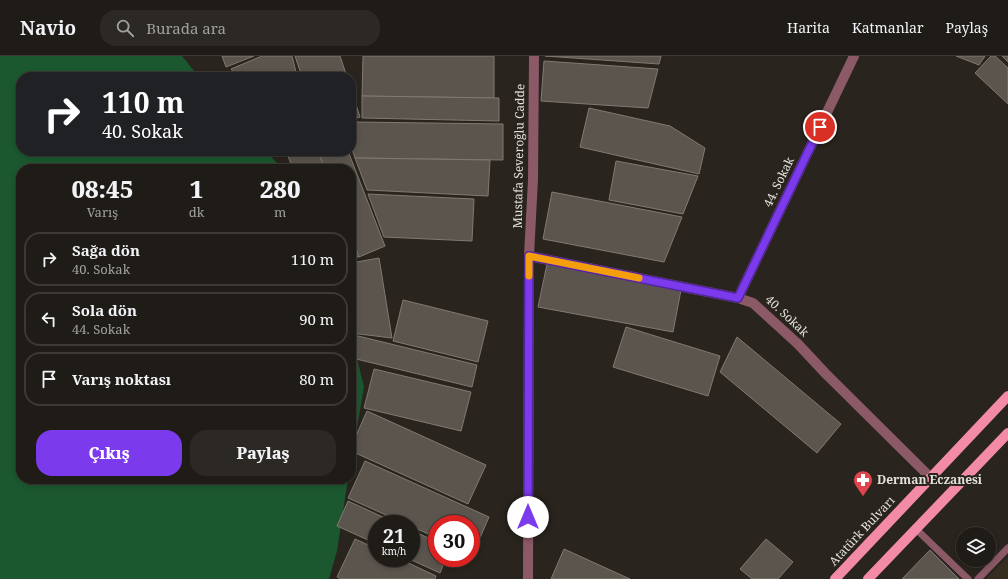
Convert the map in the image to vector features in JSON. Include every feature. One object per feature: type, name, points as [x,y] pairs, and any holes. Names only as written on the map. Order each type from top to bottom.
[{"type":"main road","name":"Atatürk Bulvarı","points":[[835,579],[1008,396]]},
{"type":"main road","points":[[868,579],[1008,433]]},
{"type":"street","name":"Mustafa Severoğlu Cadde","points":[[528,579],[529,256],[533,179],[534,56]]},
{"type":"street","name":"44. Sokak","points":[[738,298],[854,56]]},
{"type":"street","name":"40. Sokak","points":[[529,256],[738,298],[753,303],[798,344],[826,374],[930,477]]},
{"type":"lane","points":[[916,529],[968,579]]},
{"type":"lane","points":[[978,579],[1008,548]]},
{"type":"shaded area","points":[[1008,557],[1008,579],[986,579]]},
{"type":"green space","points":[[0,56],[182,56],[195,72],[16,72],[16,156],[270,156],[278,164],[16,164],[16,484],[347,484],[337,551],[329,579],[0,579]]},
{"type":"green space","points":[[356,354],[364,387],[356,434]]},
{"type":"building","points":[[222,56],[254,56],[226,67]]},
{"type":"building","points":[[262,56],[292,56],[296,72],[233,72],[231,69]]},
{"type":"building","points":[[295,56],[340,56],[345,72],[300,72]]},
{"type":"building","points":[[363,56],[494,56],[494,98],[362,96]]},
{"type":"building","points":[[545,56],[661,56],[659,64]]},
{"type":"building","points":[[956,56],[985,56],[979,65]]},
{"type":"building","points":[[991,56],[995,56],[1008,68],[1008,104],[975,73]]},
{"type":"building","points":[[1002,56],[1008,56],[1008,62]]},
{"type":"building","points":[[544,61],[658,69],[648,108],[541,101]]},
{"type":"building","points":[[362,96],[499,98],[499,121],[362,118]]},
{"type":"building","points":[[356,105],[360,117],[356,118]]},
{"type":"building","points":[[589,108],[670,126],[705,148],[699,174],[580,147]]},
{"type":"building","points":[[356,122],[503,124],[503,160],[355,158]]},
{"type":"building","points":[[288,156],[320,156],[323,164],[291,164]]},
{"type":"building","points":[[320,156],[350,156],[353,164],[323,164]]},
{"type":"building","points":[[355,158],[490,160],[488,196],[367,190]]},
{"type":"building","points":[[616,161],[698,176],[683,214],[609,200]]},
{"type":"building","points":[[356,172],[385,246],[359,257],[356,249]]},
{"type":"building","points":[[552,192],[682,217],[664,262],[543,239]]},
{"type":"building","points":[[368,194],[474,199],[472,241],[384,237]]},
{"type":"building","points":[[356,249],[359,257],[356,257]]},
{"type":"building","points":[[379,258],[392,338],[356,334],[356,262]]},
{"type":"building","points":[[547,264],[681,290],[673,332],[538,307]]},
{"type":"building","points":[[403,300],[488,321],[478,362],[393,341]]},
{"type":"building","points":[[626,327],[720,356],[708,396],[613,367]]},
{"type":"building","points":[[356,335],[477,365],[472,387],[356,359]]},
{"type":"building","points":[[737,337],[841,424],[817,453],[720,372]]},
{"type":"building","points":[[374,369],[471,392],[461,431],[364,408]]},
{"type":"building","points":[[367,411],[486,465],[468,504],[356,453],[356,436]]},
{"type":"building","points":[[365,461],[489,517],[480,538],[480,515],[428,515],[428,534],[420,530],[420,515],[386,515],[348,498],[354,484],[356,484],[356,481]]},
{"type":"building","points":[[348,501],[378,515],[368,515],[368,540],[337,526]]},
{"type":"building","points":[[420,534],[428,538],[428,567],[442,567],[440,573],[420,564]]},
{"type":"building","points":[[355,539],[368,545],[368,567],[417,567],[436,576],[435,579],[341,579],[337,577]]},
{"type":"building","points":[[766,539],[793,562],[778,579],[752,579],[740,569]]},
{"type":"building","points":[[564,549],[630,579],[551,579]]},
{"type":"building","points":[[930,550],[959,579],[902,579]]},
{"type":"slow traffic","points":[[529,276],[529,256],[639,278]]},
{"type":"place","name":"Derman Eczanesi","points":[[863,497]]},
{"type":"route","points":[[528,517],[529,256],[738,298],[820,127]]}]
